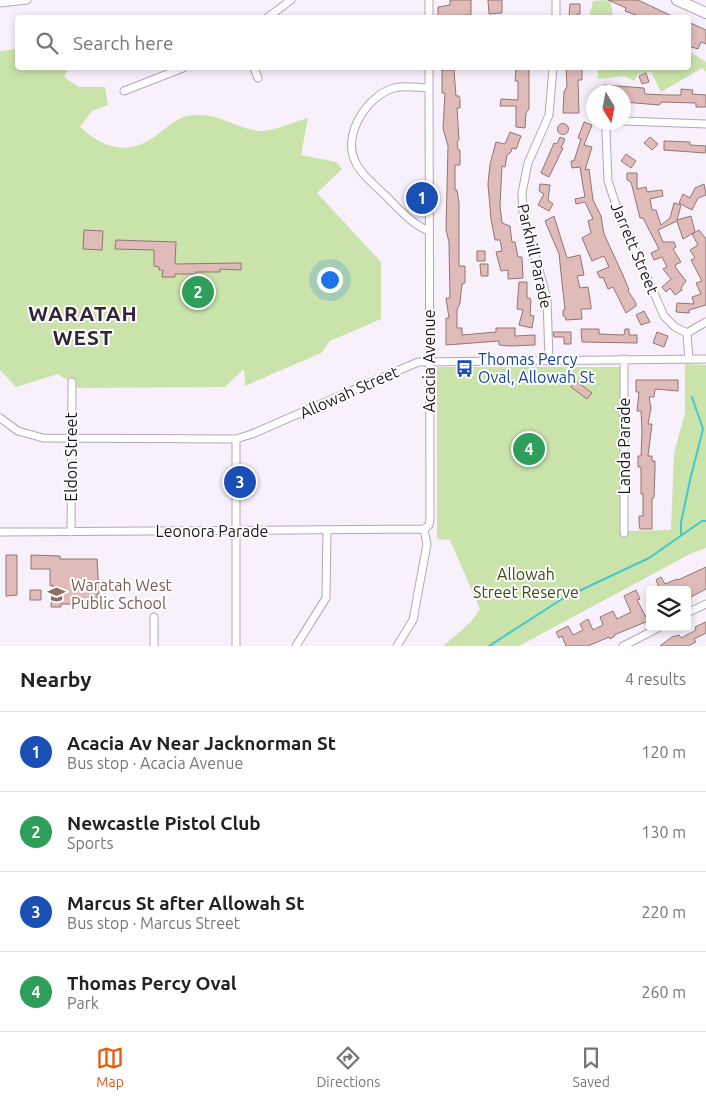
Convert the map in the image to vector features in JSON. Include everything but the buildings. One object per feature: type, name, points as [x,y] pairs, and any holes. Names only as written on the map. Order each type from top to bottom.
[{"type":"street","points":[[0,3],[27,0]]},
{"type":"street","points":[[271,15],[290,0]]},
{"type":"street","points":[[429,0],[429,15]]},
{"type":"street","points":[[556,0],[556,15]]},
{"type":"street","points":[[677,0],[706,12]]},
{"type":"street","points":[[124,91],[178,70]]},
{"type":"street","points":[[255,70],[258,78]]},
{"type":"street","name":"Acacia Avenue","points":[[397,646],[413,620],[427,544],[424,529],[429,525],[430,519],[429,70]]},
{"type":"street","name":"Parkhill Parade","points":[[549,360],[547,299],[523,213],[522,193],[523,176],[549,115],[553,70]]},
{"type":"street","points":[[429,88],[396,87],[382,93],[369,103],[359,118],[353,138],[352,154],[361,171],[416,226],[429,231]]},
{"type":"street","points":[[631,121],[706,124]]},
{"type":"street","name":"Jarrett Street","points":[[610,130],[605,149],[608,180],[618,210],[664,316],[675,327],[687,333]]},
{"type":"street","points":[[689,359],[687,333],[706,322]]},
{"type":"street","name":"Landa Parade","points":[[624,359],[624,533]]},
{"type":"street","name":"Allowah Street","points":[[0,418],[18,431],[30,436],[236,439],[252,434],[412,364],[429,361],[706,359]]},
{"type":"street","name":"Eldon Street","points":[[70,532],[72,382]]},
{"type":"street","points":[[236,439],[236,646]]},
{"type":"street","name":"Leonora Parade","points":[[0,532],[424,529]]},
{"type":"street","points":[[296,646],[326,598],[327,530]]},
{"type":"street","points":[[691,611],[706,604]]},
{"type":"street","points":[[154,617],[154,646]]},
{"type":"street","points":[[623,646],[652,631]]},
{"type":"green space","points":[[606,0],[611,3],[613,15],[590,15],[593,1]]},
{"type":"green space","points":[[15,49],[15,70],[67,70],[64,77],[79,87],[105,87],[108,105],[92,111],[80,127],[89,135],[108,145],[128,148],[138,145],[148,141],[176,121],[187,116],[207,116],[260,131],[277,128],[308,118],[301,155],[336,162],[342,169],[317,193],[381,262],[381,319],[330,341],[321,353],[245,386],[244,369],[225,387],[79,388],[58,374],[16,387],[0,370],[0,51]]},
{"type":"green space","points":[[691,52],[706,62],[706,72],[702,68],[661,92],[651,72],[638,74],[634,81],[625,76],[598,79],[598,70],[691,70]]},
{"type":"green space","name":"Allowah Street Reserve","points":[[685,364],[706,365],[706,548],[690,554],[519,646],[443,646],[470,623],[480,609],[450,540],[437,539],[437,367],[620,367],[621,531],[671,530],[674,453],[685,413]]},
{"type":"waterway","points":[[681,535],[681,523],[703,429],[692,397]]},
{"type":"waterway","points":[[489,646],[562,599],[649,558],[702,521],[706,521]]},
{"type":"place","name":"Acacia Av Near Jacknorman St","points":[[422,198]]},
{"type":"place","name":"Newcastle Pistol Club","points":[[198,292]]},
{"type":"place","name":"Thomas Percy Oval, Allowah St","points":[[464,368]]},
{"type":"place","name":"Thomas Percy Oval","points":[[529,449]]},
{"type":"place","name":"Marcus St after Allowah St","points":[[240,482]]},
{"type":"place","name":"Waratah West Public School","points":[[57,594]]},
{"type":"district","name":"WARATAH WEST","points":[[83,326]]}]
